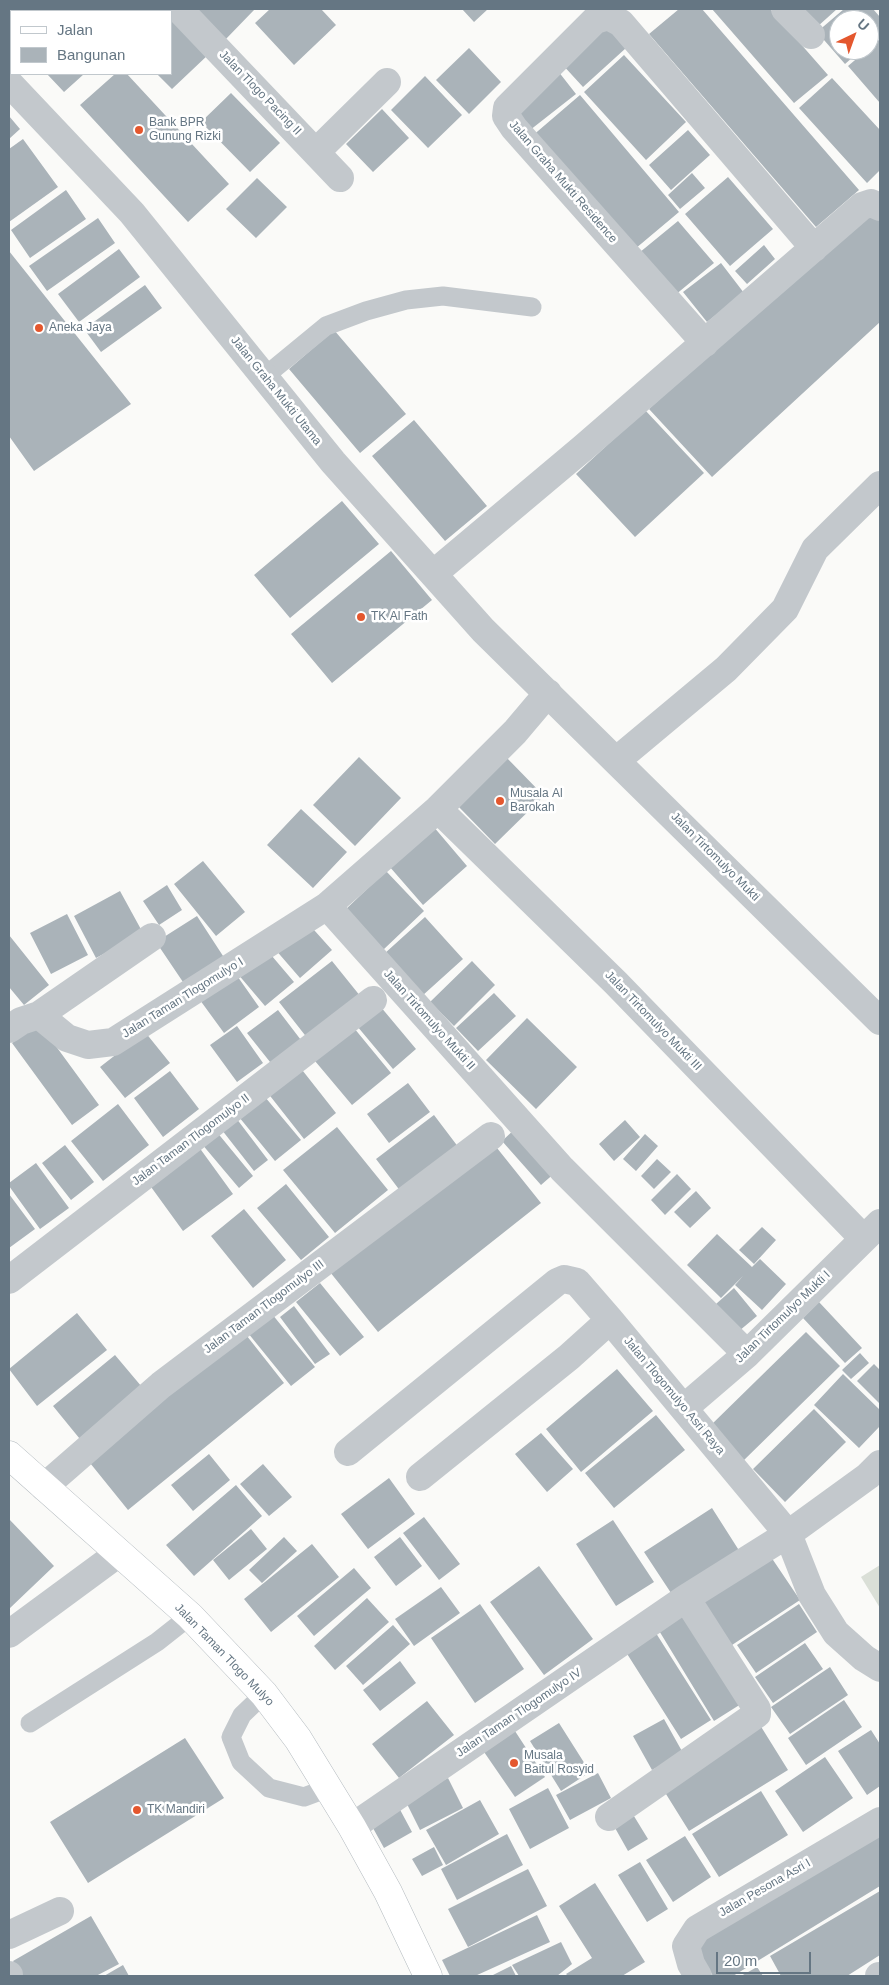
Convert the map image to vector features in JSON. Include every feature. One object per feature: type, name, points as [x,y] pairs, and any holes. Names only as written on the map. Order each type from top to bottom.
[{"type":"street","name":"Jalan Tlogo Pacing II","points":[[179,9],[340,178]]},
{"type":"street","points":[[785,9],[811,35]]},
{"type":"street","name":"Jalan Graha Mukti Residence","points":[[705,343],[514,128],[506,116],[507,108],[596,20],[608,16],[621,23],[814,248]]},
{"type":"street","points":[[316,151],[387,82]]},
{"type":"street","name":"Jalan Graha Mukti Utama","points":[[9,83],[132,213],[333,462],[483,630],[548,694]]},
{"type":"street","points":[[433,574],[467,548],[862,206],[871,203],[880,207]]},
{"type":"street","points":[[617,760],[726,669],[785,610],[815,549],[880,485]]},
{"type":"street","points":[[327,906],[438,809],[515,732],[548,694]]},
{"type":"street","name":"Jalan Tirtomulyo Mukti","points":[[548,694],[880,1021]]},
{"type":"street","name":"Jalan Tirtomulyo Mukti III","points":[[438,809],[872,1231]]},
{"type":"street","name":"Jalan Taman Tlogomulyo I","points":[[39,1015],[67,1038],[88,1045],[113,1042],[327,906]]},
{"type":"street","name":"Jalan Tirtomulyo Mukti II","points":[[327,906],[562,1169],[747,1354]]},
{"type":"street","points":[[9,1029],[21,1021],[39,1015],[152,936]]},
{"type":"street","name":"Jalan Taman Tlogomulyo II","points":[[9,1280],[373,1000]]},
{"type":"street","name":"Jalan Taman Tlogomulyo III","points":[[44,1487],[161,1385],[491,1136]]},
{"type":"street","name":"Jalan Tirtomulyo Mukti I","points":[[684,1408],[747,1354],[872,1231]]},
{"type":"street","name":"Jalan Tlogomulyo Asri Raya","points":[[348,1452],[557,1282],[564,1280],[577,1282],[788,1534],[812,1595],[836,1634],[864,1658],[880,1668]]},
{"type":"street","points":[[420,1477],[569,1357],[610,1320]]},
{"type":"street","name":"Jalan Taman Tlogo Mulyo","points":[[9,1455],[190,1616],[264,1694],[298,1739],[352,1827],[388,1892],[428,1976]]},
{"type":"street","name":"Jalan Taman Tlogomulyo IV","points":[[352,1827],[686,1598],[876,1476]]},
{"type":"street","points":[[9,1634],[119,1553]]},
{"type":"street","points":[[609,1817],[757,1714],[757,1709],[686,1598]]},
{"type":"street","name":"Jalan Pesona Asri I","points":[[698,1976],[691,1964],[686,1946],[697,1928],[880,1821]]},
{"type":"street","points":[[9,1935],[60,1911]]},
{"type":"lane","points":[[264,377],[326,326],[366,311],[406,300],[443,296],[532,307]]},
{"type":"lane","points":[[30,1723],[157,1642],[190,1616]]},
{"type":"lane","points":[[264,1694],[242,1715],[232,1737],[241,1762],[268,1788],[304,1797],[328,1788]]},
{"type":"shaded area","points":[[880,1565],[880,1608],[861,1577]]},
{"type":"building","points":[[95,9],[168,10],[96,10]]},
{"type":"building","points":[[191,9],[255,9],[224,41]]},
{"type":"building","points":[[270,9],[321,9],[336,25],[294,65],[255,23]]},
{"type":"building","points":[[462,9],[488,9],[474,22]]},
{"type":"building","points":[[679,9],[702,9],[859,190],[816,227],[649,34]]},
{"type":"building","points":[[712,9],[770,9],[828,75],[794,103]]},
{"type":"building","points":[[799,9],[837,9],[829,10],[829,16],[817,27]]},
{"type":"building","points":[[873,9],[874,10],[843,10]]},
{"type":"building","points":[[172,15],[209,54],[172,89],[158,75],[172,75]]},
{"type":"building","points":[[879,16],[880,17],[879,34]]},
{"type":"building","points":[[829,22],[829,46],[817,32]]},
{"type":"building","points":[[605,24],[626,48],[583,87],[561,63]]},
{"type":"building","points":[[879,40],[880,103],[848,66],[855,60],[879,60]]},
{"type":"building","points":[[469,48],[501,82],[469,114],[436,80]]},
{"type":"building","points":[[624,55],[686,122],[646,160],[584,92]]},
{"type":"building","points":[[842,60],[850,60],[845,64]]},
{"type":"building","points":[[558,71],[576,94],[525,134],[509,113]]},
{"type":"building","points":[[48,75],[83,75],[64,92]]},
{"type":"building","points":[[114,75],[128,75],[229,184],[188,222],[80,105]]},
{"type":"building","points":[[425,76],[462,115],[428,148],[391,110]]},
{"type":"building","points":[[832,78],[880,130],[880,170],[867,183],[799,108]]},
{"type":"building","points":[[231,93],[280,143],[250,172],[201,122]]},
{"type":"building","points":[[580,95],[679,212],[629,254],[531,137]]},
{"type":"building","points":[[382,109],[409,138],[373,172],[346,144]]},
{"type":"building","points":[[9,116],[20,129],[9,139]]},
{"type":"building","points":[[688,130],[710,155],[671,190],[649,165]]},
{"type":"building","points":[[23,139],[58,187],[9,222],[9,149]]},
{"type":"building","points":[[692,173],[705,188],[680,209],[668,195]]},
{"type":"building","points":[[728,177],[773,229],[730,266],[685,214]]},
{"type":"building","points":[[257,178],[287,207],[256,238],[226,209]]},
{"type":"building","points":[[66,190],[86,219],[30,258],[11,230]]},
{"type":"building","points":[[869,207],[880,219],[880,322],[712,477],[649,409]]},
{"type":"building","points":[[98,218],[115,243],[47,291],[29,266]]},
{"type":"building","points":[[678,221],[714,263],[669,300],[634,257]]},
{"type":"building","points":[[764,245],[775,259],[747,284],[735,271]]},
{"type":"building","points":[[119,249],[140,277],[79,322],[58,294]]},
{"type":"building","name":"Aneka Jaya","points":[[9,251],[131,404],[34,471],[9,436]]},
{"type":"building","points":[[721,263],[744,293],[707,322],[683,292]]},
{"type":"building","points":[[145,285],[162,308],[101,352],[84,329]]},
{"type":"building","points":[[334,330],[406,414],[360,453],[289,369]]},
{"type":"building","points":[[645,410],[704,473],[635,537],[576,474]]},
{"type":"building","points":[[414,420],[487,506],[445,541],[372,456]]},
{"type":"building","points":[[342,501],[379,544],[290,618],[254,575]]},
{"type":"building","name":"TK Al Fath","points":[[391,551],[432,600],[332,683],[291,634]]},
{"type":"building","points":[[359,757],[401,798],[355,846],[313,805]]},
{"type":"building","name":"Musala Al Barokah","points":[[506,757],[544,796],[495,844],[457,805]]},
{"type":"building","points":[[301,809],[347,852],[313,888],[267,845]]},
{"type":"building","points":[[433,826],[467,866],[423,905],[389,866]]},
{"type":"building","points":[[203,861],[245,912],[216,936],[174,884]]},
{"type":"building","points":[[386,871],[424,911],[383,950],[345,910]]},
{"type":"building","points":[[167,885],[182,910],[159,925],[143,901]]},
{"type":"building","points":[[120,891],[143,933],[96,958],[74,916]]},
{"type":"building","points":[[67,914],[88,955],[51,974],[30,933]]},
{"type":"building","points":[[197,916],[225,959],[185,985],[156,942]]},
{"type":"building","points":[[425,917],[463,959],[422,996],[384,954]]},
{"type":"building","points":[[306,921],[332,950],[300,978],[274,948]]},
{"type":"building","points":[[9,935],[49,985],[24,1005],[9,987]]},
{"type":"building","points":[[266,949],[294,982],[265,1006],[237,973]]},
{"type":"building","points":[[332,961],[361,997],[308,1039],[279,1002]]},
{"type":"building","points":[[472,961],[495,985],[454,1026],[430,1002]]},
{"type":"building","points":[[233,970],[259,1007],[224,1033],[197,996]]},
{"type":"building","points":[[494,993],[516,1016],[478,1051],[456,1028]]},
{"type":"building","points":[[380,1006],[416,1049],[393,1069],[357,1026]]},
{"type":"building","points":[[278,1010],[304,1044],[274,1067],[247,1033]]},
{"type":"building","points":[[527,1018],[577,1067],[536,1109],[486,1060]]},
{"type":"building","points":[[39,1023],[99,1105],[72,1125],[12,1043]]},
{"type":"building","points":[[237,1026],[263,1063],[237,1082],[210,1045]]},
{"type":"building","points":[[354,1028],[391,1073],[352,1105],[315,1061]]},
{"type":"building","points":[[145,1032],[170,1063],[125,1098],[100,1067]]},
{"type":"building","points":[[299,1066],[336,1113],[304,1139],[267,1092]]},
{"type":"building","points":[[170,1071],[199,1109],[163,1137],[134,1098]]},
{"type":"building","points":[[408,1083],[430,1112],[389,1143],[367,1114]]},
{"type":"building","points":[[265,1097],[301,1140],[275,1161],[239,1117]]},
{"type":"building","points":[[118,1104],[149,1145],[103,1181],[71,1141]]},
{"type":"building","points":[[233,1114],[268,1160],[254,1171],[218,1125]]},
{"type":"building","points":[[434,1115],[459,1148],[401,1192],[376,1159]]},
{"type":"building","points":[[625,1120],[640,1137],[614,1161],[599,1144]]},
{"type":"building","points":[[337,1127],[388,1190],[335,1233],[283,1170]]},
{"type":"building","points":[[517,1127],[557,1171],[541,1185],[502,1141]]},
{"type":"building","points":[[216,1131],[253,1176],[239,1188],[201,1143]]},
{"type":"building","points":[[645,1134],[658,1146],[636,1171],[623,1159]]},
{"type":"building","points":[[196,1143],[233,1194],[183,1231],[146,1180]]},
{"type":"building","points":[[493,1143],[541,1203],[378,1332],[330,1272]]},
{"type":"building","points":[[65,1145],[94,1182],[71,1200],[42,1163]]},
{"type":"building","points":[[657,1159],[671,1172],[654,1189],[641,1176]]},
{"type":"building","points":[[36,1163],[69,1208],[40,1229],[9,1186],[9,1183]]},
{"type":"building","points":[[677,1174],[691,1189],[665,1215],[651,1200]]},
{"type":"building","points":[[286,1184],[329,1237],[301,1260],[257,1208]]},
{"type":"building","points":[[696,1191],[711,1208],[690,1228],[674,1212]]},
{"type":"building","points":[[9,1194],[35,1229],[9,1248]]},
{"type":"building","points":[[244,1209],[286,1260],[253,1288],[211,1236]]},
{"type":"building","points":[[762,1227],[776,1240],[754,1264],[739,1250]]},
{"type":"building","points":[[717,1234],[752,1267],[760,1259],[786,1284],[762,1310],[735,1285],[743,1276],[721,1298],[687,1265]]},
{"type":"building","points":[[320,1283],[364,1337],[340,1356],[296,1302]]},
{"type":"building","points":[[734,1288],[757,1316],[739,1331],[716,1304]]},
{"type":"building","points":[[819,1302],[862,1348],[845,1363],[803,1318]]},
{"type":"building","points":[[294,1306],[330,1354],[315,1364],[280,1317]]},
{"type":"building","points":[[77,1313],[107,1350],[37,1406],[9,1369]]},
{"type":"building","points":[[272,1314],[315,1367],[291,1386],[248,1333]]},
{"type":"building","points":[[243,1331],[284,1383],[128,1510],[86,1458]]},
{"type":"building","points":[[806,1332],[840,1366],[742,1462],[709,1427]]},
{"type":"building","points":[[860,1353],[869,1363],[851,1379],[842,1370]]},
{"type":"building","points":[[115,1355],[147,1393],[84,1444],[53,1406]]},
{"type":"building","points":[[874,1364],[880,1370],[880,1404],[857,1381]]},
{"type":"building","points":[[617,1369],[653,1411],[581,1472],[546,1429]]},
{"type":"building","points":[[843,1374],[880,1410],[880,1426],[859,1448],[814,1405]]},
{"type":"building","points":[[814,1409],[846,1442],[785,1502],[753,1469]]},
{"type":"building","points":[[656,1415],[685,1450],[614,1508],[585,1473]]},
{"type":"building","points":[[541,1433],[573,1469],[547,1492],[515,1454]]},
{"type":"building","points":[[209,1454],[230,1480],[193,1511],[171,1485]]},
{"type":"building","points":[[263,1464],[292,1497],[269,1516],[240,1484]]},
{"type":"building","points":[[389,1478],[415,1514],[368,1549],[341,1514]]},
{"type":"building","points":[[236,1485],[262,1516],[194,1576],[166,1545]]},
{"type":"building","points":[[712,1508],[740,1552],[673,1596],[644,1552]]},
{"type":"building","points":[[424,1517],[460,1564],[439,1580],[403,1533]]},
{"type":"building","points":[[9,1519],[54,1566],[9,1609]]},
{"type":"building","points":[[613,1520],[654,1582],[616,1606],[576,1544]]},
{"type":"building","points":[[251,1529],[267,1549],[229,1580],[213,1560]]},
{"type":"building","points":[[284,1537],[297,1551],[262,1583],[249,1570]]},
{"type":"building","points":[[400,1537],[422,1566],[396,1586],[374,1557]]},
{"type":"building","points":[[312,1544],[339,1577],[271,1632],[244,1599]]},
{"type":"building","points":[[769,1554],[800,1600],[732,1645],[701,1599]]},
{"type":"building","points":[[539,1566],[593,1639],[544,1675],[490,1602]]},
{"type":"building","points":[[354,1568],[371,1588],[314,1636],[297,1616]]},
{"type":"building","points":[[441,1587],[460,1613],[414,1646],[395,1619]]},
{"type":"building","points":[[367,1598],[389,1622],[335,1670],[314,1646]]},
{"type":"building","points":[[480,1604],[524,1669],[475,1703],[431,1638]]},
{"type":"building","points":[[799,1604],[817,1632],[756,1673],[737,1645]]},
{"type":"building","points":[[685,1613],[741,1704],[714,1721],[658,1629]]},
{"type":"building","points":[[393,1625],[410,1644],[363,1685],[346,1666]]},
{"type":"building","points":[[654,1630],[711,1720],[681,1739],[624,1649]]},
{"type":"building","points":[[805,1643],[823,1669],[773,1703],[755,1677]]},
{"type":"building","points":[[400,1661],[416,1683],[380,1711],[363,1690]]},
{"type":"building","points":[[830,1667],[848,1695],[790,1734],[771,1707]]},
{"type":"building","points":[[844,1700],[862,1727],[806,1765],[788,1738]]},
{"type":"building","points":[[427,1701],[454,1735],[399,1778],[372,1744]]},
{"type":"building","points":[[664,1719],[683,1753],[652,1770],[633,1736]]},
{"type":"building","points":[[559,1723],[590,1772],[561,1791],[530,1741]]},
{"type":"building","points":[[760,1725],[788,1770],[689,1831],[661,1786]]},
{"type":"building","name":"Musala Baitul Rosyid","points":[[513,1728],[545,1777],[515,1797],[482,1749]]},
{"type":"building","points":[[871,1730],[880,1744],[880,1786],[867,1795],[838,1751]]},
{"type":"building","name":"TK Mandiri","points":[[185,1738],[224,1798],[88,1883],[50,1822]]},
{"type":"building","points":[[825,1757],[853,1798],[803,1832],[775,1791]]},
{"type":"building","points":[[598,1773],[611,1798],[570,1820],[556,1795]]},
{"type":"building","points":[[448,1778],[463,1808],[420,1830],[405,1800]]},
{"type":"building","points":[[548,1788],[569,1828],[530,1849],[509,1809]]},
{"type":"building","points":[[761,1791],[788,1835],[719,1877],[692,1834]]},
{"type":"building","points":[[480,1800],[499,1834],[446,1865],[426,1830]]},
{"type":"building","points":[[397,1804],[412,1832],[384,1848],[368,1819]]},
{"type":"building","points":[[629,1808],[648,1839],[628,1851],[610,1819]]},
{"type":"building","points":[[880,1827],[880,1886],[733,1976],[713,1976],[691,1939]]},
{"type":"building","points":[[507,1834],[523,1865],[457,1900],[441,1869]]},
{"type":"building","points":[[685,1836],[711,1877],[673,1902],[646,1860]]},
{"type":"building","points":[[434,1847],[443,1865],[422,1876],[412,1859]]},
{"type":"building","points":[[640,1862],[668,1909],[647,1922],[618,1875]]},
{"type":"building","points":[[528,1869],[547,1906],[468,1947],[448,1909]]},
{"type":"building","points":[[595,1883],[645,1962],[622,1976],[568,1976],[566,1974],[592,1958],[559,1906]]},
{"type":"building","points":[[880,1891],[880,1955],[847,1976],[781,1976],[770,1956]]},
{"type":"building","points":[[537,1915],[550,1942],[475,1976],[450,1976],[442,1960]]},
{"type":"building","points":[[91,1916],[119,1964],[96,1976],[22,1976],[13,1961]]},
{"type":"building","points":[[561,1942],[572,1964],[557,1976],[519,1976],[512,1965]]},
{"type":"building","points":[[123,1965],[129,1976],[104,1976]]},
{"type":"building","points":[[511,1966],[516,1976],[491,1976]]},
{"type":"building","points":[[757,1967],[763,1976],[741,1976]]},
{"type":"place","name":"Bank BPR Gunung Rizki","points":[[139,130]]},
{"type":"place","name":"Aneka Jaya","points":[[39,328]]},
{"type":"place","name":"TK Al Fath","points":[[361,617]]},
{"type":"place","name":"Musala Al Barokah","points":[[500,801]]},
{"type":"place","name":"Musala Baitul Rosyid","points":[[514,1763]]},
{"type":"place","name":"TK Mandiri","points":[[137,1810]]}]
